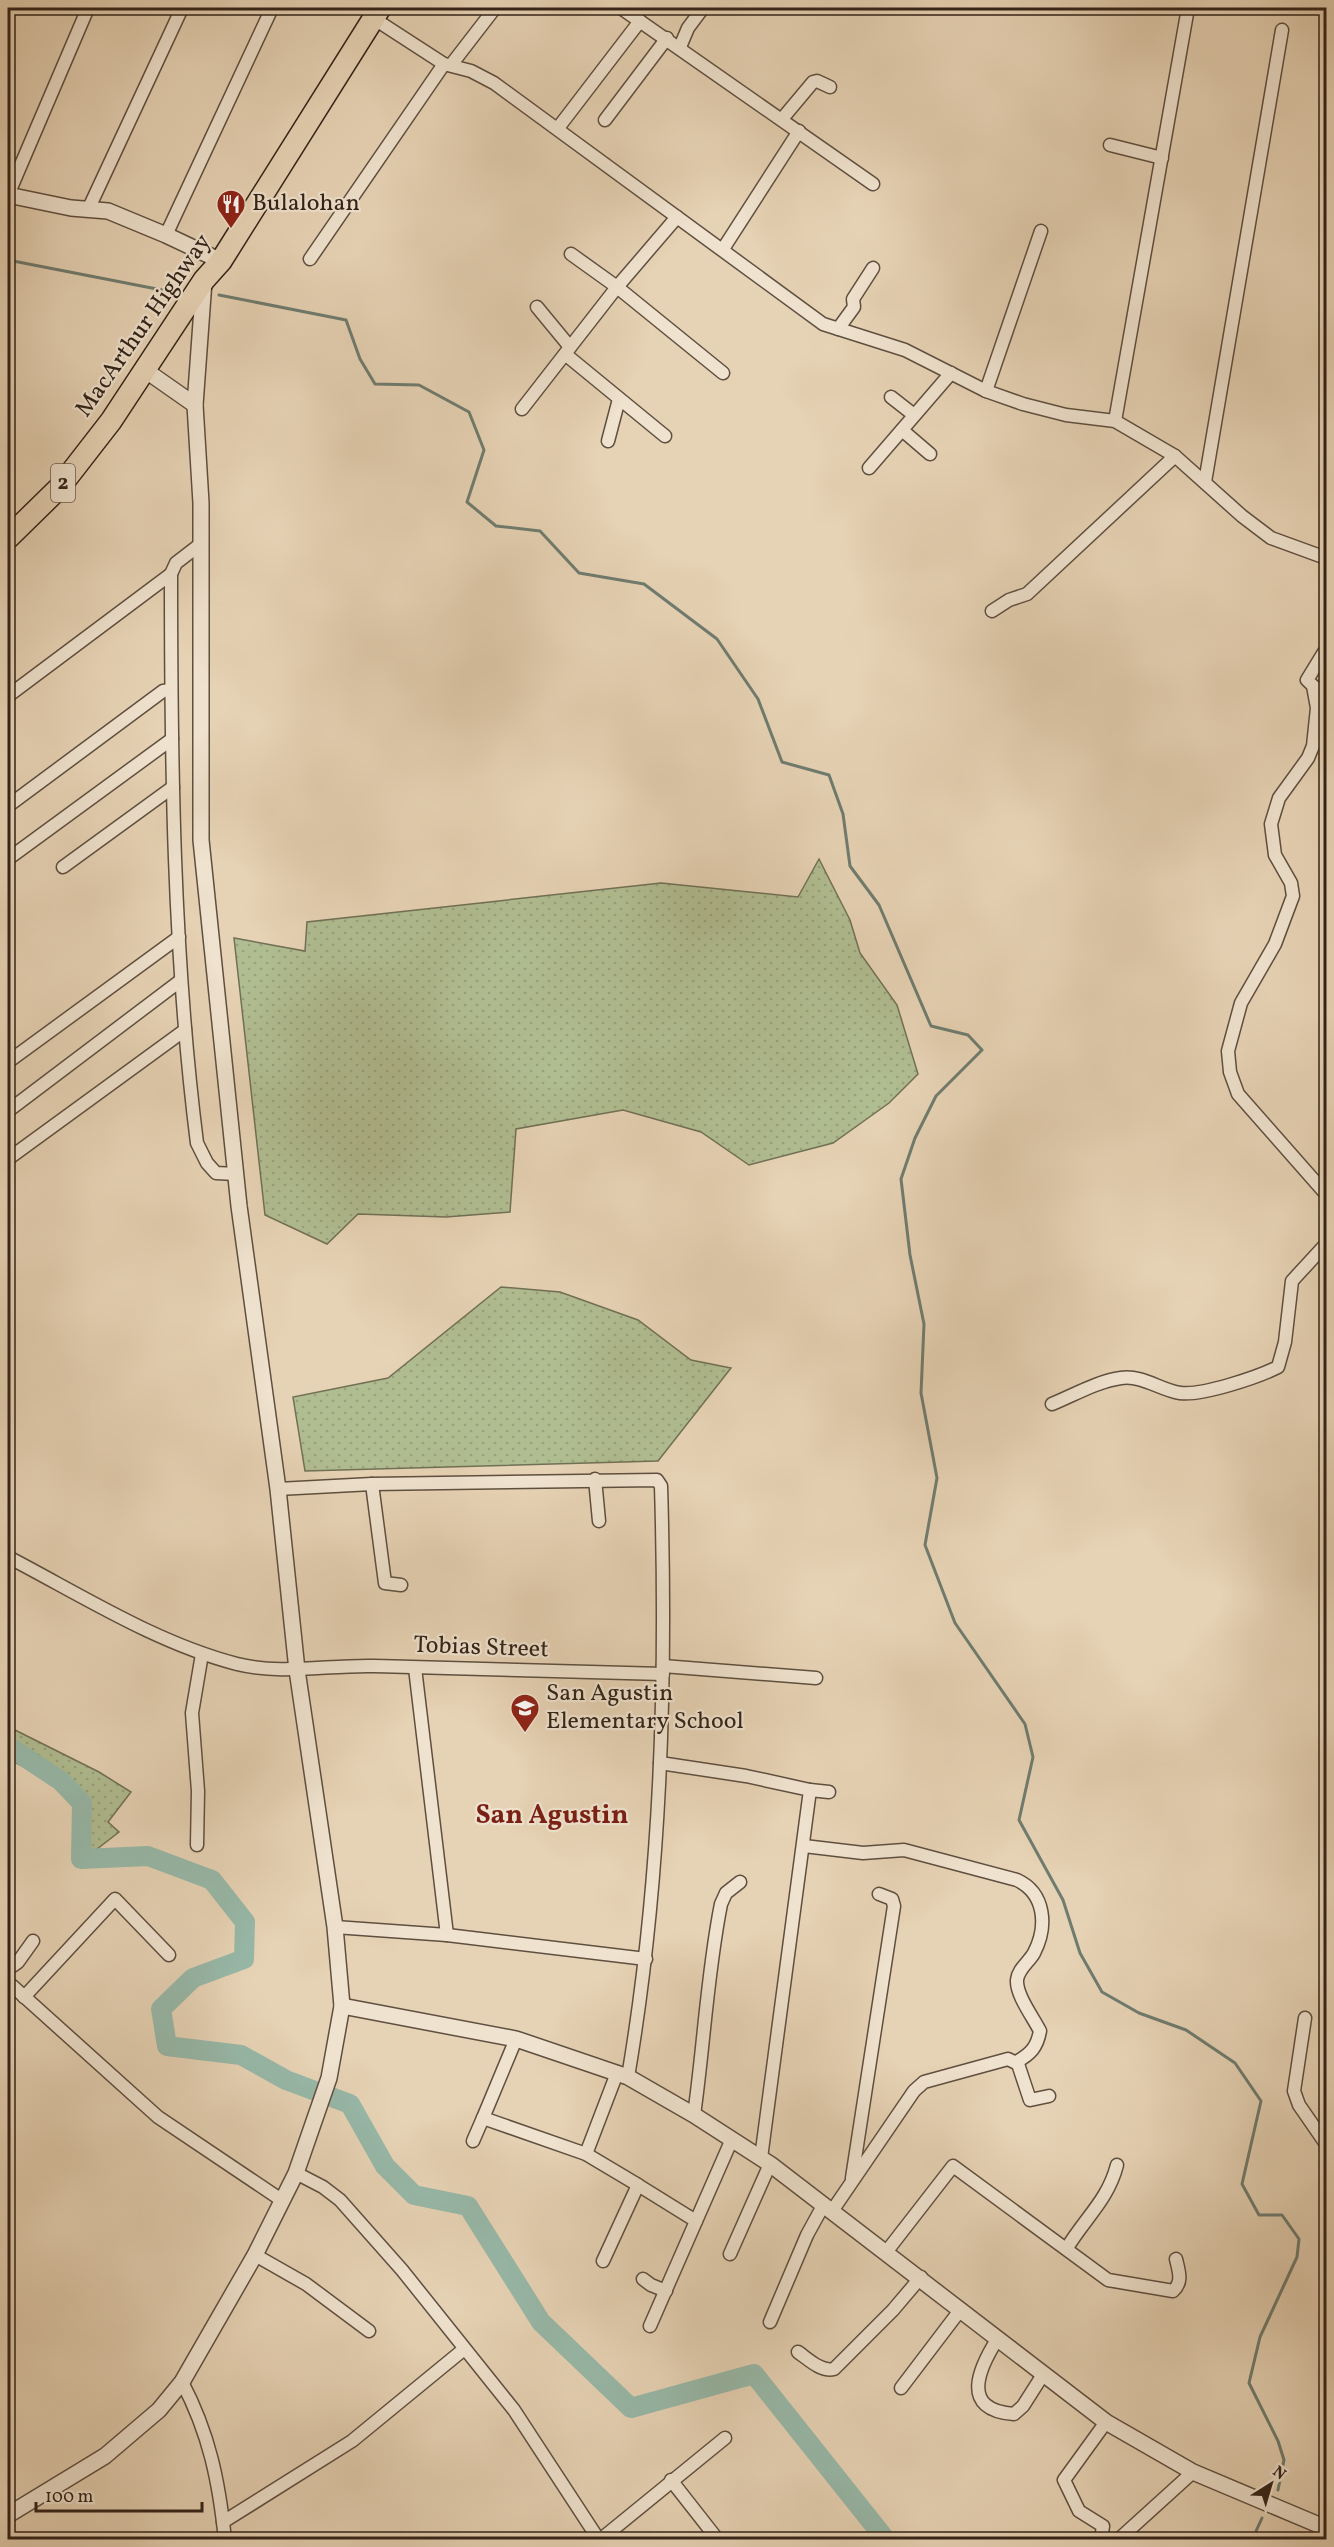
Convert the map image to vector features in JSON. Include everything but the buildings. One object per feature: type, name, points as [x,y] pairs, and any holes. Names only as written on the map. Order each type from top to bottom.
[{"type":"highway","name":"MacArthur Highway","points":[[8,538],[59,488],[111,421],[204,280],[221,261],[376,13]]},
{"type":"street","points":[[88,8],[8,195],[108,212],[166,235],[221,261]]},
{"type":"street","points":[[88,210],[182,8]]},
{"type":"street","points":[[166,235],[272,8]]},
{"type":"street","points":[[310,259],[447,65],[495,8]]},
{"type":"street","points":[[621,8],[680,47],[873,184]]},
{"type":"street","points":[[680,47],[688,28],[703,8]]},
{"type":"street","points":[[1115,421],[1188,8]]},
{"type":"street","points":[[376,13],[447,65],[483,76],[558,128],[823,324],[905,350],[986,391],[1023,404],[1065,415],[1115,421],[1175,456],[1271,538],[1326,558]]},
{"type":"street","points":[[558,128],[640,21]]},
{"type":"street","points":[[1205,482],[1282,30]]},
{"type":"street","points":[[605,120],[667,38]]},
{"type":"street","points":[[782,119],[813,82],[817,81],[830,87]]},
{"type":"street","points":[[723,249],[799,131]]},
{"type":"street","points":[[1110,145],[1162,158]]},
{"type":"street","points":[[522,409],[617,287],[677,217]]},
{"type":"street","points":[[986,391],[1041,231]]},
{"type":"street","points":[[571,254],[617,287],[723,373]]},
{"type":"street","points":[[838,329],[854,307],[853,299],[873,268]]},
{"type":"street","points":[[8,2515],[105,2456],[159,2410],[182,2382],[255,2255],[296,2173],[329,2078],[342,2006],[334,1927],[297,1670],[278,1489],[236,1174],[201,840],[202,543],[195,405],[204,280]]},
{"type":"street","points":[[537,308],[568,350],[620,399],[665,436]]},
{"type":"street","points":[[146,370],[195,405]]},
{"type":"street","points":[[869,468],[951,373]]},
{"type":"street","points":[[891,397],[914,416]]},
{"type":"street","points":[[608,441],[620,399]]},
{"type":"street","points":[[902,430],[930,454]]},
{"type":"street","points":[[992,611],[1009,600],[1027,594],[1175,456]]},
{"type":"street","points":[[202,543],[176,562],[171,574],[172,739],[180,981],[197,1143],[207,1163],[216,1173],[236,1174]]},
{"type":"street","points":[[8,696],[171,574]]},
{"type":"street","points":[[1326,649],[1307,677],[1307,681],[1326,698]]},
{"type":"street","points":[[1313,686],[1317,708],[1313,746],[1308,758],[1279,798],[1271,824],[1275,855],[1291,884],[1293,896],[1275,944],[1241,1003],[1228,1051],[1230,1072],[1238,1094],[1326,1194]]},
{"type":"street","points":[[8,806],[163,691],[171,690]]},
{"type":"street","points":[[8,858],[172,739]]},
{"type":"street","points":[[63,867],[174,787]]},
{"type":"street","points":[[8,1062],[179,937]]},
{"type":"street","points":[[8,1111],[180,981]]},
{"type":"street","points":[[8,1159],[185,1030]]},
{"type":"street","points":[[1052,1404],[1107,1381],[1124,1377],[1149,1382],[1180,1393],[1204,1390],[1278,1367],[1286,1342],[1292,1281],[1326,1244]]},
{"type":"street","points":[[278,1489],[372,1484],[595,1479],[651,1479],[657,1480],[661,1486],[663,1670],[660,1763],[646,1959],[623,2075],[586,2154]]},
{"type":"street","points":[[595,1479],[599,1521]]},
{"type":"street","points":[[372,1484],[385,1583],[401,1585]]},
{"type":"street","name":"Tobias Street","points":[[8,1557],[166,1639],[202,1654],[259,1669],[297,1670],[344,1665],[415,1668],[663,1670],[816,1678]]},
{"type":"street","points":[[197,1845],[198,1791],[192,1713],[202,1654]]},
{"type":"street","points":[[415,1668],[447,1935]]},
{"type":"street","points":[[660,1763],[829,1792]]},
{"type":"street","points":[[730,2254],[765,2161],[810,1790]]},
{"type":"street","points":[[771,2322],[807,2235],[852,2182],[919,2085],[1008,2059],[1016,2062],[1029,2055],[1036,2046],[1040,2031],[1017,1986],[1019,1971],[1028,1962],[1039,1941],[1042,1915],[1037,1897],[1030,1887],[1017,1880],[904,1850],[842,1852],[804,1846]]},
{"type":"street","points":[[694,2115],[705,2032],[707,1986],[719,1913],[726,1893],[740,1882]]},
{"type":"street","points":[[852,2182],[894,1906],[892,1899],[879,1894]]},
{"type":"street","points":[[24,1997],[115,1899],[169,1955]]},
{"type":"street","points":[[334,1927],[447,1935],[646,1959]]},
{"type":"street","points":[[8,1969],[18,1962],[33,1941]]},
{"type":"street","points":[[8,1982],[158,2117],[283,2201]]},
{"type":"street","points":[[342,2006],[516,2039],[623,2075],[694,2115],[765,2161],[921,2277],[1106,2422],[1193,2472],[1326,2528]]},
{"type":"street","points":[[1305,2018],[1294,2091],[1299,2105],[1326,2144]]},
{"type":"street","points":[[472,2141],[516,2039]]},
{"type":"street","points":[[1016,2062],[1030,2100],[1049,2096]]},
{"type":"street","points":[[483,2118],[586,2154],[696,2221]]},
{"type":"street","points":[[650,2326],[732,2139]]},
{"type":"street","points":[[1067,2248],[1077,2230],[1109,2192],[1117,2165]]},
{"type":"street","points":[[887,2251],[953,2166],[1108,2280],[1173,2291],[1179,2286],[1176,2259]]},
{"type":"street","points":[[296,2173],[323,2187],[340,2200],[402,2270],[514,2410],[599,2540],[725,2438]]},
{"type":"street","points":[[603,2261],[638,2185]]},
{"type":"street","points":[[255,2255],[306,2284],[369,2331]]},
{"type":"street","points":[[798,2352],[817,2365],[828,2370],[834,2369],[893,2310],[921,2277]]},
{"type":"street","points":[[644,2279],[651,2285],[666,2290]]},
{"type":"street","points":[[902,2388],[961,2309]]},
{"type":"street","points":[[998,2338],[978,2376],[977,2392],[983,2403],[1002,2414],[1014,2414],[1023,2406],[1044,2373]]},
{"type":"street","points":[[223,2522],[352,2441],[464,2350]]},
{"type":"street","points":[[182,2382],[199,2415],[210,2446],[225,2540]]},
{"type":"street","points":[[1101,2539],[1102,2526],[1078,2511],[1064,2480],[1106,2422]]},
{"type":"street","points":[[1118,2540],[1193,2472]]},
{"type":"street","points":[[671,2480],[718,2540]]},
{"type":"green space","points":[[819,859],[850,920],[860,953],[897,1005],[918,1074],[889,1103],[833,1143],[749,1165],[701,1132],[623,1110],[516,1129],[510,1212],[446,1217],[358,1214],[327,1244],[265,1215],[234,938],[305,951],[307,922],[661,883],[798,897]]},
{"type":"green space","points":[[501,1287],[560,1292],[638,1320],[691,1360],[731,1368],[658,1461],[305,1471],[293,1397],[388,1378]]},
{"type":"green space","points":[[9,1727],[99,1772],[131,1792],[108,1822],[119,1832],[79,1863],[79,1805],[59,1784],[8,1759]]},
{"type":"waterway","points":[[8,260],[162,290]]},
{"type":"waterway","points":[[219,295],[346,320],[360,359],[375,384],[419,385],[469,412],[484,450],[467,502],[496,526],[540,531],[579,573],[644,584],[717,639],[758,699],[782,762],[829,775],[843,814],[850,866],[879,905],[931,1026],[968,1035],[982,1050],[936,1096],[915,1138],[901,1179],[910,1255],[924,1324],[921,1393],[937,1478],[925,1545],[955,1623],[1025,1724],[1033,1757],[1019,1820],[1063,1900],[1080,1953],[1102,1992],[1139,2013],[1186,2030],[1235,2063],[1261,2101],[1242,2184],[1259,2215],[1282,2215],[1299,2239],[1297,2257],[1260,2337],[1249,2383],[1278,2441],[1284,2460],[1278,2490]]},
{"type":"waterway","points":[[8,1746],[61,1781],[82,1803],[81,1859],[148,1856],[212,1880],[245,1922],[244,1959],[193,1978],[161,2009],[167,2046],[241,2055],[286,2080],[350,2104],[385,2166],[414,2195],[468,2206],[541,2322],[631,2408],[754,2374],[886,2540]]},
{"type":"waterway","points":[[1252,2540],[1262,2518]]},
{"type":"place","name":"Bulalohan","points":[[231,230]]},
{"type":"place","name":"San Agustin Elementary School","points":[[525,1734]]},
{"type":"district","name":"San Agustin","points":[[552,1816]]}]
